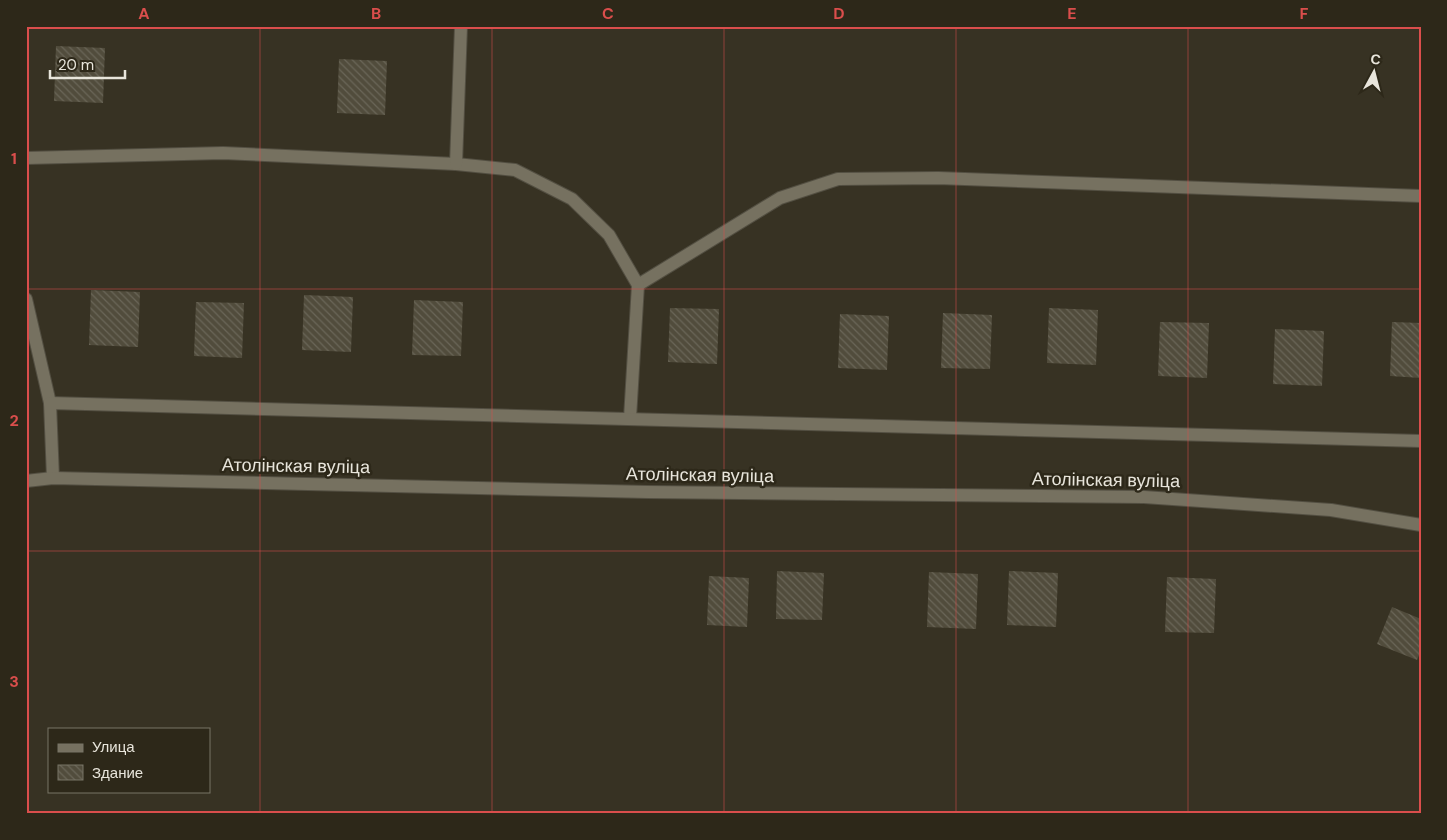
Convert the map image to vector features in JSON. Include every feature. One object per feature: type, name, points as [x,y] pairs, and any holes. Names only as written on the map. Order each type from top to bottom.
[{"type":"street","points":[[456,164],[460,26]]},
{"type":"street","points":[[26,158],[223,152],[456,164],[515,170],[572,199],[610,235],[638,285],[630,418]]},
{"type":"street","points":[[638,285],[780,198],[838,179],[938,178],[1421,196]]},
{"type":"street","points":[[26,299],[50,403],[53,478]]},
{"type":"street","points":[[50,403],[1421,441]]},
{"type":"street","name":"Атолінская вуліца","points":[[26,481],[53,478],[638,492],[1144,497],[1331,510],[1421,526]]},
{"type":"building","points":[[56,46],[105,48],[103,103],[54,101]]},
{"type":"building","points":[[339,59],[387,61],[385,115],[337,113]]},
{"type":"building","points":[[91,290],[140,292],[138,347],[89,345]]},
{"type":"building","points":[[304,295],[353,297],[351,352],[302,350]]},
{"type":"building","points":[[414,300],[463,302],[461,356],[412,355]]},
{"type":"building","points":[[196,302],[244,303],[242,358],[194,356]]},
{"type":"building","points":[[670,308],[719,309],[717,364],[668,362]]},
{"type":"building","points":[[1049,308],[1098,310],[1096,365],[1047,363]]},
{"type":"building","points":[[943,313],[992,315],[990,369],[941,368]]},
{"type":"building","points":[[840,314],[889,316],[887,370],[838,368]]},
{"type":"building","points":[[1160,322],[1209,323],[1207,378],[1158,376]]},
{"type":"building","points":[[1392,322],[1421,323],[1421,378],[1390,376]]},
{"type":"building","points":[[1275,329],[1324,331],[1322,386],[1273,384]]},
{"type":"building","points":[[777,571],[824,573],[822,620],[776,619]]},
{"type":"building","points":[[1009,571],[1058,573],[1056,627],[1007,625]]},
{"type":"building","points":[[929,572],[978,574],[976,629],[927,627]]},
{"type":"building","points":[[709,576],[749,578],[747,627],[707,625]]},
{"type":"building","points":[[1167,577],[1216,579],[1214,633],[1165,632]]},
{"type":"building","points":[[1392,607],[1421,619],[1421,651],[1417,660],[1377,644]]}]
